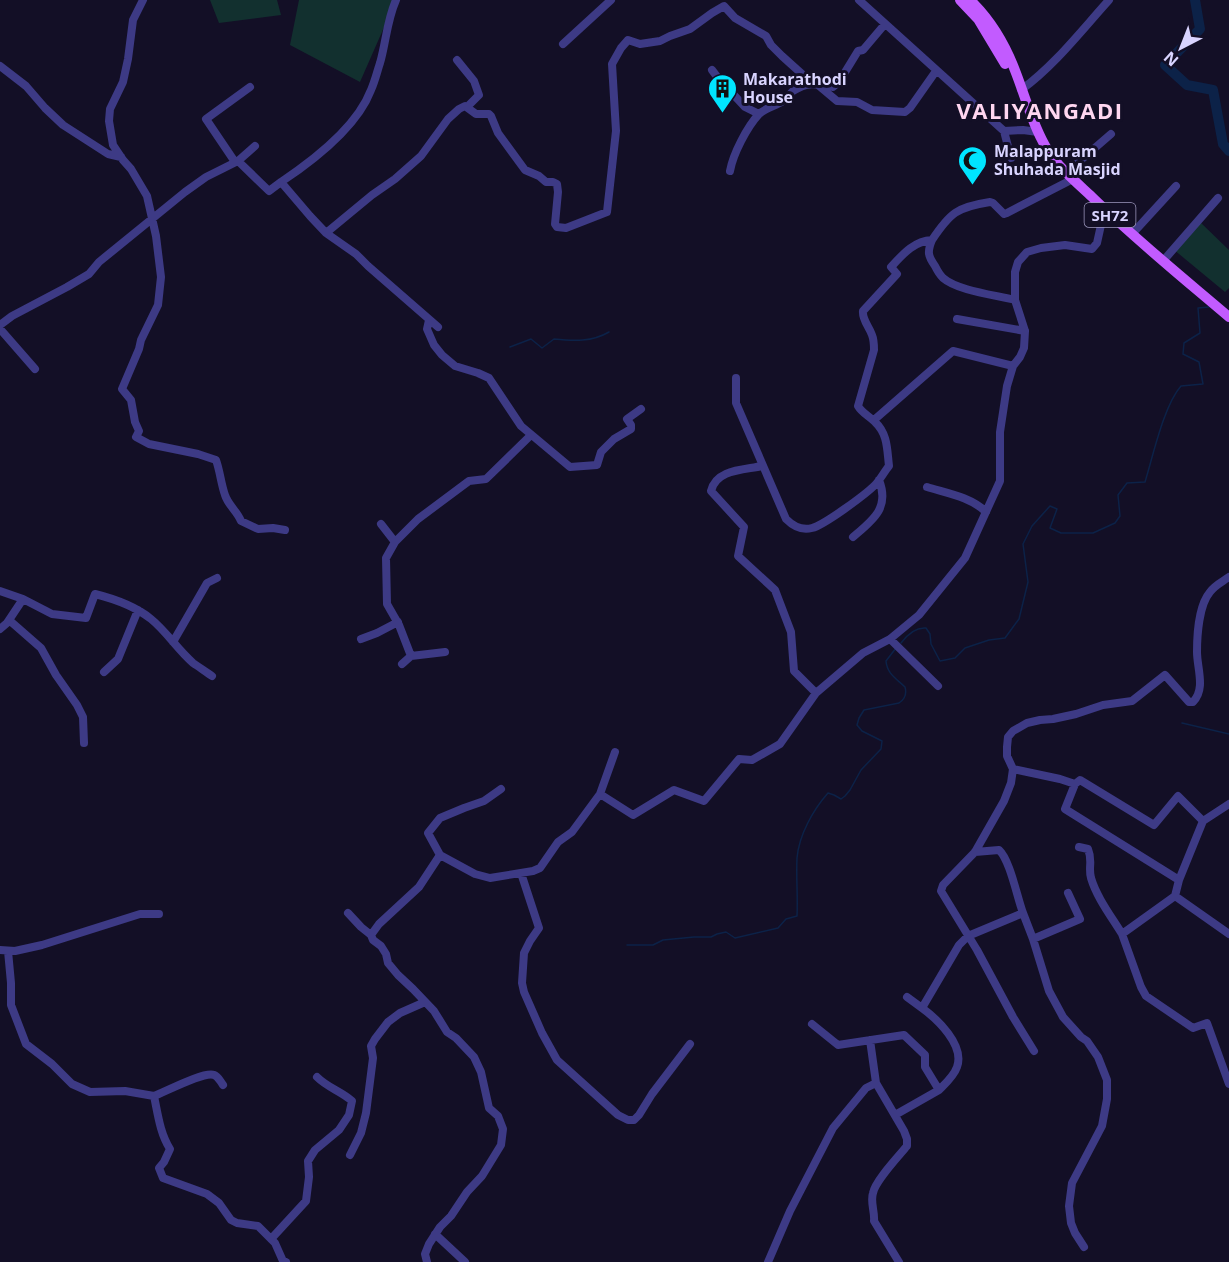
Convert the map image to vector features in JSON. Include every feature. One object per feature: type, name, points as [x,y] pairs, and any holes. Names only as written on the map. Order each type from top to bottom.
[{"type":"main road","name":"SH72","points":[[960,0],[978,19],[1021,90]]},
{"type":"main road","name":"SH72","points":[[970,0],[996,31],[1016,72],[1038,132],[1057,163],[1110,215],[1229,317]]},
{"type":"street","points":[[143,0],[133,20],[123,82],[110,109],[109,121],[113,145],[147,196],[153,218],[161,277],[158,305],[141,340],[122,389],[132,400],[135,422],[139,431],[136,437],[149,444],[198,453],[216,460],[228,502],[238,513],[241,521],[258,528],[285,530]]},
{"type":"street","points":[[250,87],[206,119],[237,161],[268,191],[308,164],[353,120],[371,91],[390,13],[396,0]]},
{"type":"street","points":[[563,44],[611,0]]},
{"type":"street","points":[[859,0],[1004,131],[1011,158]]},
{"type":"street","points":[[1021,90],[1037,78],[1063,52],[1109,0]]},
{"type":"street","points":[[326,233],[418,158],[448,119],[462,106],[476,114],[489,114],[498,133],[525,170],[546,182],[557,184],[555,224],[557,227],[566,228],[607,212],[616,131],[612,64],[621,48],[628,40],[640,44],[660,41],[690,29],[724,6],[735,18],[766,36],[771,45],[802,74],[802,86]]},
{"type":"street","points":[[730,171],[742,140],[759,114],[770,106],[782,102],[802,86],[817,83],[833,87],[839,82],[858,51],[863,51],[885,24]]},
{"type":"street","points":[[457,60],[474,81],[479,95],[467,107]]},
{"type":"street","points":[[0,66],[26,86],[63,125],[108,154],[121,158]]},
{"type":"street","points":[[712,70],[745,107],[759,114]]},
{"type":"street","points":[[817,83],[837,101],[857,102],[872,110],[905,112],[936,71]]},
{"type":"street","points":[[1004,131],[1038,132]]},
{"type":"street","points":[[1015,300],[969,290],[943,278],[930,258],[928,249],[932,240],[953,213],[959,210],[990,202],[1004,214],[1007,213],[1070,175],[1111,134]]},
{"type":"street","points":[[35,369],[0,327],[12,316],[89,274],[99,262],[206,177],[237,161],[255,146]]},
{"type":"street","points":[[281,182],[326,233],[356,254],[438,327]]},
{"type":"street","points":[[1132,234],[1176,186]]},
{"type":"street","points":[[1163,261],[1218,198]]},
{"type":"street","points":[[600,794],[633,815],[674,790],[704,801],[740,759],[752,760],[780,744],[816,693],[863,653],[892,642],[919,615],[965,558],[1000,481],[1000,432],[1007,386],[1013,366],[1024,348],[1025,331],[1015,300],[1015,272],[1018,262],[1027,252],[1041,248],[1065,245],[1092,249],[1097,243],[1100,227],[1110,215]]},
{"type":"street","points":[[736,378],[735,403],[786,519],[793,526],[801,529],[813,528],[836,515],[874,485],[889,466],[886,437],[874,420],[858,406],[874,350],[874,340],[862,316],[863,311],[897,274],[891,267],[904,253],[921,242],[932,240]]},
{"type":"street","points":[[957,319],[1025,331]]},
{"type":"street","points":[[429,320],[428,329],[434,345],[442,355],[455,366],[478,372],[489,378],[521,426],[570,467],[597,465],[601,452],[614,439],[631,429],[627,419],[641,409]]},
{"type":"street","points":[[874,420],[953,351],[1013,366]]},
{"type":"street","points":[[411,656],[398,622],[387,604],[386,558],[395,542],[418,519],[468,481],[486,479],[531,435]]},
{"type":"street","points":[[762,466],[724,474],[711,491],[744,528],[738,556],[775,590],[791,632],[794,671],[816,693]]},
{"type":"street","points":[[853,537],[874,519],[881,505],[883,490],[879,480]]},
{"type":"street","points":[[927,487],[969,501],[982,507],[986,512]]},
{"type":"street","points":[[381,524],[395,542]]},
{"type":"street","points":[[1034,1051],[941,891],[943,885],[975,852],[1004,801],[1011,783],[1013,769],[1007,756],[1008,737],[1013,731],[1027,723],[1076,714],[1103,705],[1128,702],[1141,695],[1165,675],[1189,702],[1196,699],[1200,683],[1197,652],[1199,622],[1209,592],[1229,577]]},
{"type":"street","points":[[173,642],[207,584],[217,578]]},
{"type":"street","points":[[0,591],[23,599],[52,614],[86,618],[95,594],[113,599],[150,618],[192,662],[212,676]]},
{"type":"street","points":[[0,629],[23,599]]},
{"type":"street","points":[[104,672],[118,659],[138,610]]},
{"type":"street","points":[[9,620],[41,648],[77,705],[83,717],[84,743]]},
{"type":"street","points":[[361,639],[398,622]]},
{"type":"street","points":[[892,642],[938,686]]},
{"type":"street","points":[[402,664],[411,656],[445,652]]},
{"type":"street","points":[[501,789],[484,801],[440,818],[428,833],[440,855],[475,874],[490,878],[540,868],[558,842],[572,832],[600,794],[615,752]]},
{"type":"street","points":[[1013,769],[1075,784]]},
{"type":"street","points":[[1179,880],[1065,808],[1075,784],[1080,780],[1154,825],[1178,796],[1203,821]]},
{"type":"street","points":[[1122,934],[1175,896],[1179,880],[1203,821],[1229,804]]},
{"type":"street","points":[[1079,847],[1088,849],[1091,857],[1090,874],[1095,890],[1122,934],[1146,996],[1193,1028],[1207,1023],[1229,1084]]},
{"type":"street","points":[[975,852],[999,850],[1005,855],[1049,991],[1063,1017],[1087,1041],[1098,1058],[1107,1080],[1107,1099],[1102,1126],[1072,1183],[1069,1206],[1071,1223],[1084,1247]]},
{"type":"street","points":[[371,935],[379,924],[419,887],[440,855]]},
{"type":"street","points":[[521,873],[539,928],[524,953],[522,983],[542,1033],[557,1060],[618,1115],[634,1120],[690,1044]]},
{"type":"street","points":[[1033,939],[1080,919],[1068,893]]},
{"type":"street","points":[[1175,896],[1229,934]]},
{"type":"street","points":[[348,913],[381,946],[388,963],[434,1011],[447,1032],[474,1057],[489,1107],[498,1116],[503,1129],[501,1144],[482,1176],[435,1234],[425,1254],[427,1262]]},
{"type":"street","points":[[922,1008],[949,961],[969,936],[1023,913]]},
{"type":"street","points":[[159,915],[140,914],[42,945],[15,951],[4,950],[11,983],[11,1005],[26,1044],[52,1064],[72,1084],[90,1092],[125,1091],[154,1096],[210,1073],[217,1076],[223,1085]]},
{"type":"street","points":[[895,1115],[939,1090],[952,1076],[959,1058],[956,1046],[935,1018],[907,997]]},
{"type":"street","points":[[350,1155],[361,1133],[366,1113],[373,1058],[371,1046],[388,1022],[400,1013],[425,1002]]},
{"type":"street","points":[[812,1024],[838,1045],[903,1035],[925,1055],[925,1067],[939,1090]]},
{"type":"street","points":[[870,1040],[876,1083],[907,1139],[906,1146],[872,1194],[875,1225],[899,1262]]},
{"type":"street","points":[[271,1239],[306,1201],[308,1161],[315,1150],[339,1130],[349,1115],[352,1101],[317,1077]]},
{"type":"street","points":[[768,1262],[790,1211],[833,1128],[866,1088],[876,1083]]},
{"type":"street","points":[[154,1096],[160,1128],[170,1149],[159,1168],[163,1178],[207,1194],[219,1203],[231,1220],[258,1226],[271,1239],[283,1261],[286,1262]]},
{"type":"street","points":[[435,1234],[454,1258],[465,1262]]},
{"type":"green space","points":[[210,0],[277,0],[281,15],[219,23]]},
{"type":"green space","points":[[299,0],[396,0],[360,82],[290,45]]},
{"type":"green space","points":[[1200,222],[1229,250],[1229,288],[1225,292],[1173,249]]},
{"type":"waterway","points":[[1195,0],[1200,29],[1165,65],[1187,85],[1213,90],[1223,144],[1229,151]]},
{"type":"waterway","points":[[901,643],[912,632],[926,628],[940,661],[955,658],[965,648],[989,640],[1005,638],[1019,619],[1028,582],[1023,544],[1032,526],[1050,506],[1057,509],[1050,528],[1061,533],[1093,533],[1115,523],[1120,516],[1118,495],[1127,483],[1145,482],[1160,431],[1175,395],[1181,386],[1203,384],[1199,362],[1183,354],[1184,343],[1200,333],[1198,308],[1209,307]]},
{"type":"waterway","points":[[510,347],[531,339],[542,348],[554,339],[583,340],[596,338],[609,332]]},
{"type":"waterway","points":[[627,945],[653,945],[663,940],[711,937],[726,932],[735,938],[778,928],[786,919],[797,916],[798,849],[808,823],[828,793],[841,799],[845,796],[861,770],[881,749],[882,741],[862,731],[857,725],[859,718],[864,710],[899,703],[905,696],[905,687],[893,676],[886,661],[896,648]]},
{"type":"waterway","points":[[1182,723],[1229,734]]},
{"type":"place","name":"Makarathodi House","points":[[722,114]]},
{"type":"place","name":"Malappuram Shuhada Masjid","points":[[973,186]]},
{"type":"district","name":"VALIYANGADI","points":[[1040,110]]}]
